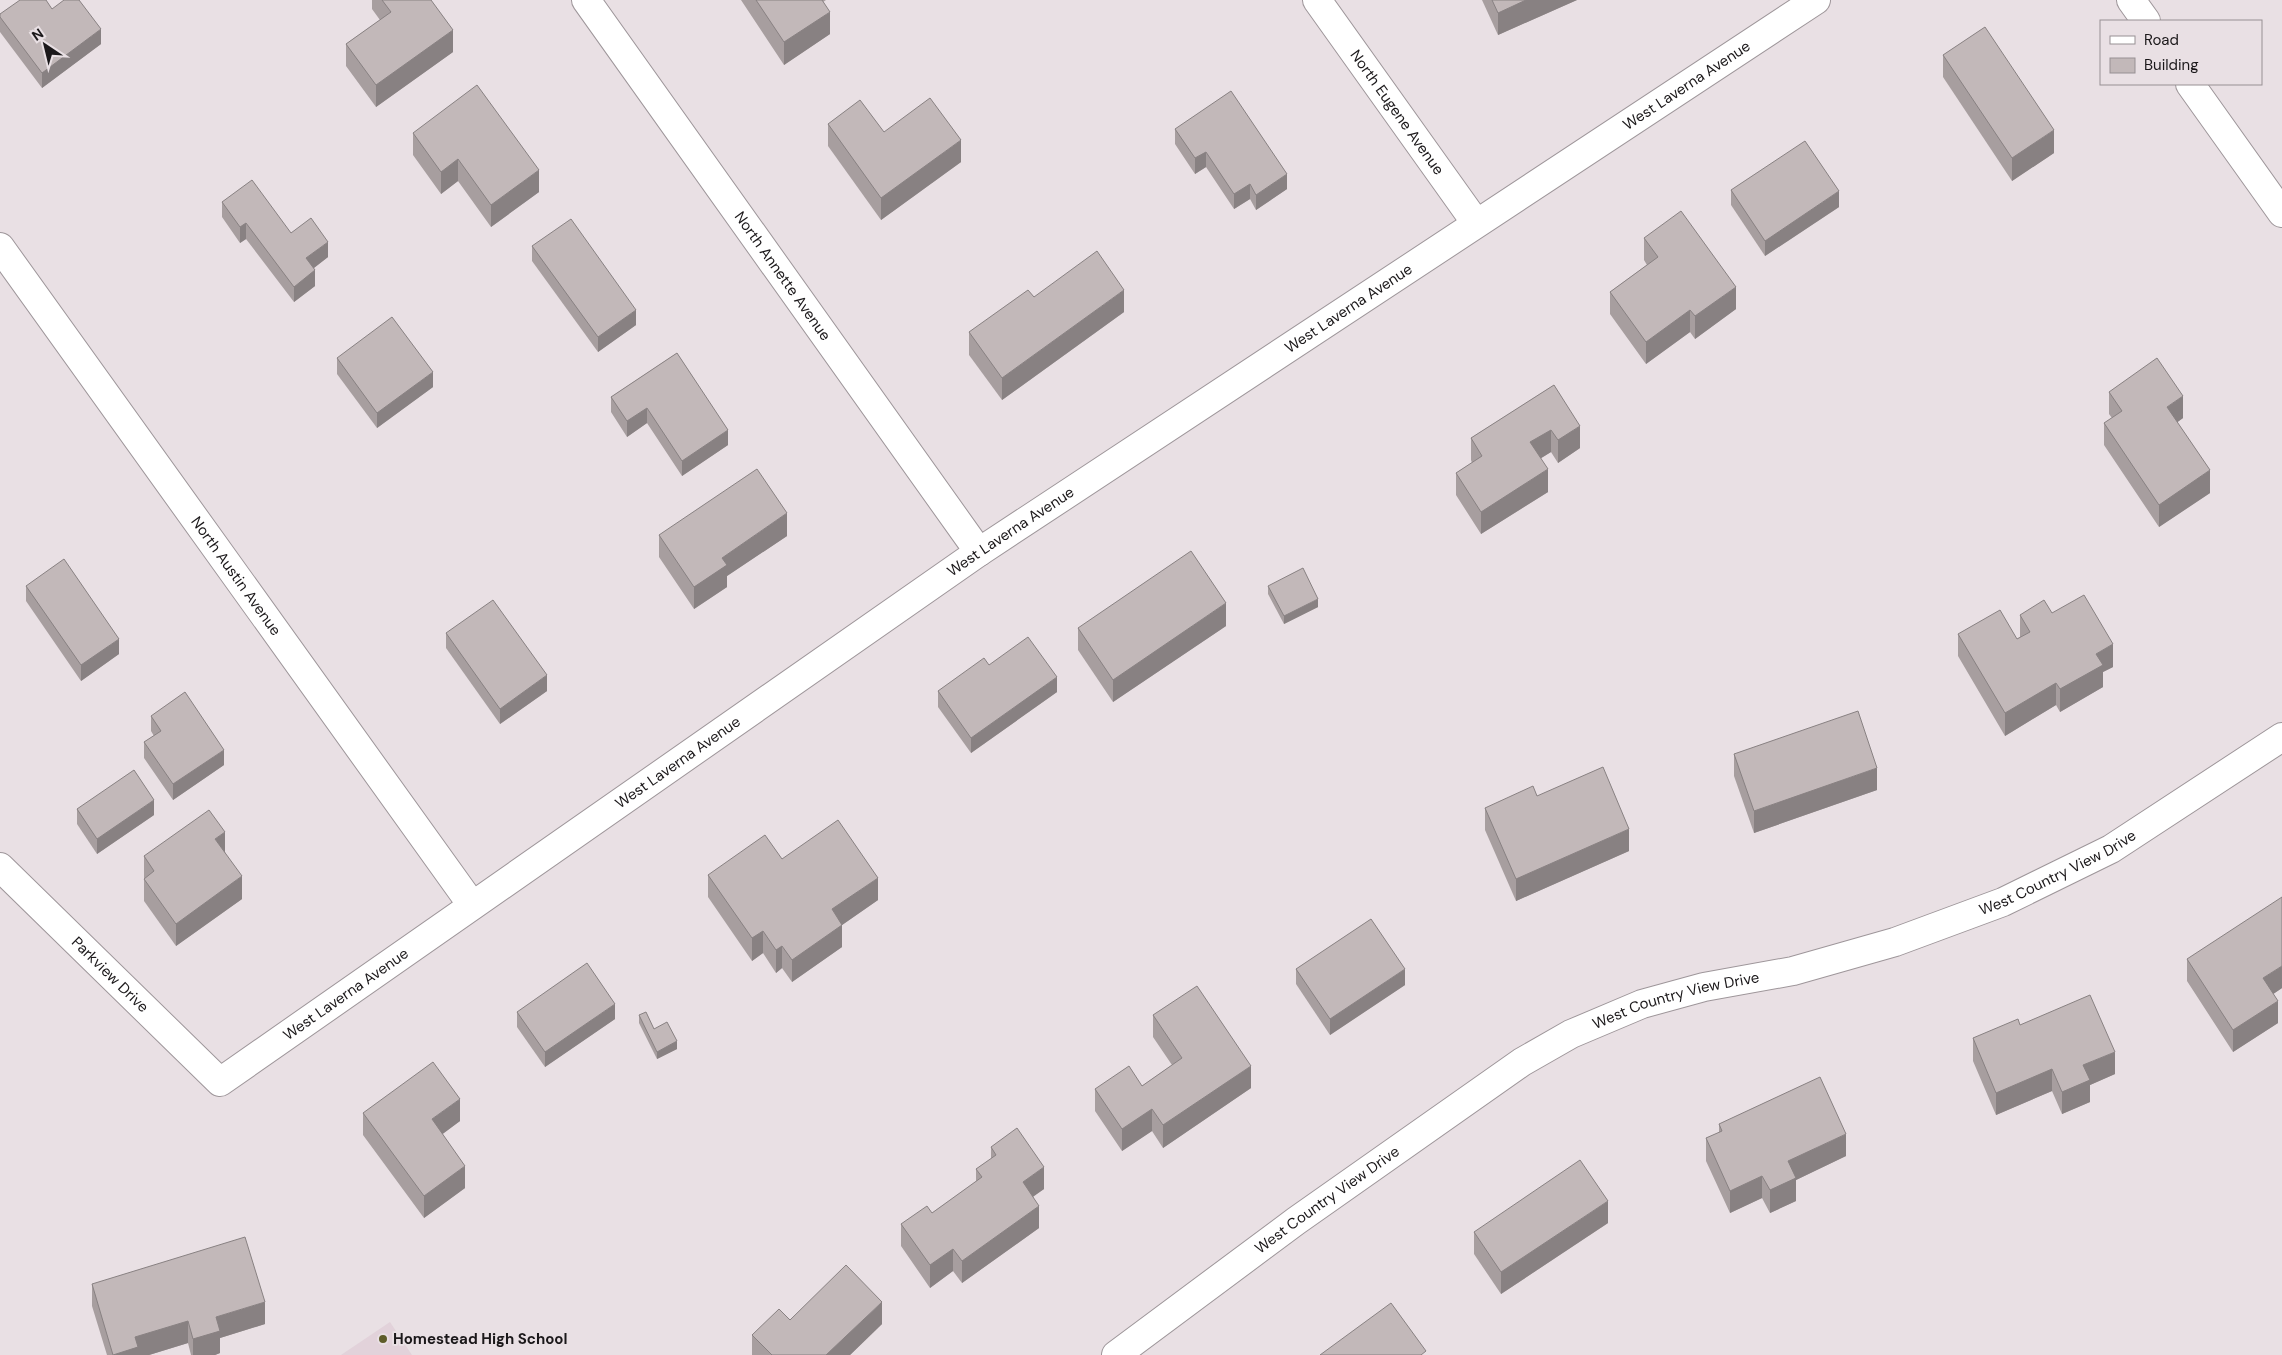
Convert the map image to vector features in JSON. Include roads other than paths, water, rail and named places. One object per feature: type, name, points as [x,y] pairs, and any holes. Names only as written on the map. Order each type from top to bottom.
[{"type":"street","name":"North Annette Avenue","points":[[586,0],[980,552]]},
{"type":"street","name":"North Eugene Avenue","points":[[1318,0],[1476,223]]},
{"type":"street","name":"West Laverna Avenue","points":[[220,1082],[980,552],[1816,0]]},
{"type":"street","points":[[2131,0],[2145,20]]},
{"type":"street","points":[[2191,85],[2282,213]]},
{"type":"street","name":"North Austin Avenue","points":[[0,247],[472,905]]},
{"type":"street","name":"West Country View Drive","points":[[1116,1355],[1320,1204],[1522,1062],[1571,1034],[1642,1004],[1704,987],[1793,971],[1895,942],[2003,902],[2111,849],[2282,737]]},
{"type":"street","name":"Parkview Drive","points":[[0,867],[220,1082]]},
{"type":"place","name":"Homestead High School","points":[[383,1339]]}]
